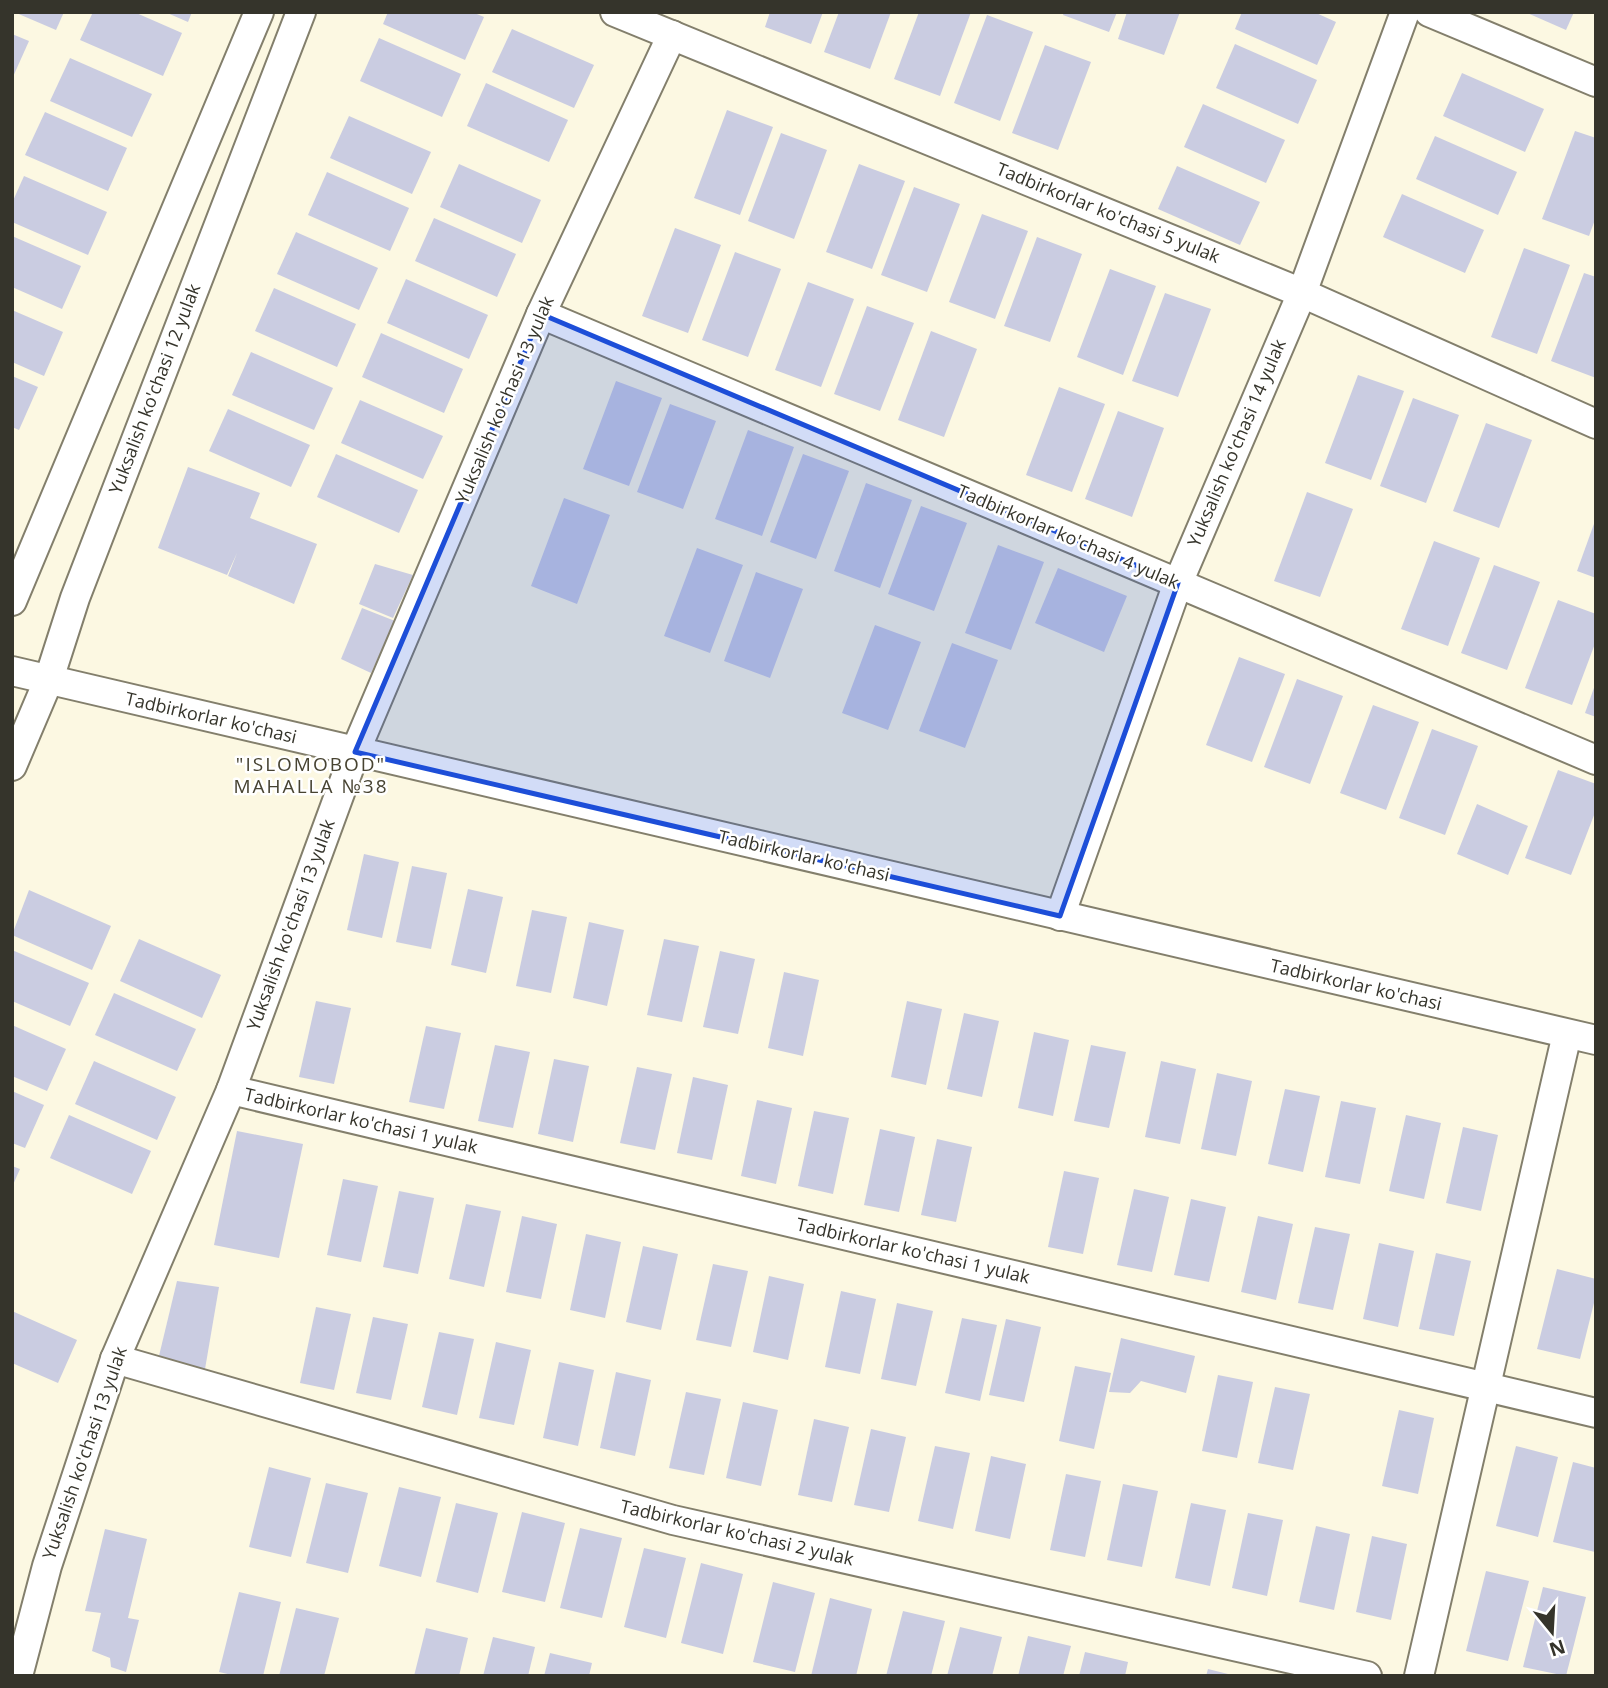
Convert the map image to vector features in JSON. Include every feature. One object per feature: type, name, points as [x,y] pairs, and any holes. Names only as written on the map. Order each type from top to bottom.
[{"type":"street","points":[[12,601],[259,12]]},
{"type":"street","name":"Yuksalish ko'chasi 12 yulak","points":[[12,766],[49,679],[75,598],[301,12]]},
{"type":"street","name":"Tadbirkorlar ko'chasi 5 yulak","points":[[615,12],[1301,292],[1596,424]]},
{"type":"street","name":"Yuksalish ko'chasi 14 yulak","points":[[1060,916],[1178,583],[1301,292],[1405,12]]},
{"type":"street","points":[[1429,12],[1596,82]]},
{"type":"street","name":"Yuksalish ko'chasi 13 yulak","points":[[18,1676],[47,1566],[115,1359],[231,1090],[355,752],[541,314],[672,35]]},
{"type":"street","name":"Tadbirkorlar ko'chasi 4 yulak","points":[[541,314],[1596,760]]},
{"type":"street","name":"Tadbirkorlar ko'chasi","points":[[12,671],[1596,1040]]},
{"type":"street","points":[[1419,1676],[1567,1034]]},
{"type":"street","name":"Tadbirkorlar ko'chasi 1 yulak","points":[[231,1090],[1596,1413]]},
{"type":"street","name":"Tadbirkorlar ko'chasi 2 yulak","points":[[115,1359],[673,1520],[1367,1676]]},
{"type":"highlighted area","points":[[541,314],[1178,583],[1060,916],[355,752]]},
{"type":"building","points":[[14,12],[64,12],[56,30]]},
{"type":"building","points":[[93,12],[134,12],[182,33],[163,76],[80,40]]},
{"type":"building","points":[[165,12],[192,12],[188,22]]},
{"type":"building","points":[[388,12],[472,12],[484,17],[465,60],[383,24]]},
{"type":"building","points":[[770,12],[823,12],[811,44],[765,27]]},
{"type":"building","points":[[839,12],[891,12],[870,69],[824,52]]},
{"type":"building","points":[[919,12],[971,12],[940,96],[894,79]]},
{"type":"building","points":[[1064,12],[1117,12],[1109,32],[1063,15]]},
{"type":"building","points":[[1127,12],[1180,12],[1164,55],[1118,39]]},
{"type":"building","points":[[1242,12],[1314,12],[1336,22],[1317,65],[1235,29]]},
{"type":"building","points":[[1525,12],[1574,12],[1566,30]]},
{"type":"building","points":[[987,15],[1033,32],[1000,121],[954,103]]},
{"type":"building","points":[[512,29],[594,65],[574,108],[492,72]]},
{"type":"building","points":[[12,34],[29,41],[12,79]]},
{"type":"building","points":[[379,38],[461,74],[442,117],[360,81]]},
{"type":"building","points":[[1235,44],[1317,80],[1298,124],[1216,88]]},
{"type":"building","points":[[1045,45],[1091,62],[1058,150],[1012,133]]},
{"type":"building","points":[[70,58],[152,94],[132,137],[50,101]]},
{"type":"building","points":[[1462,73],[1544,109],[1525,152],[1443,116]]},
{"type":"building","points":[[486,83],[568,120],[549,162],[467,126]]},
{"type":"building","points":[[1203,104],[1285,140],[1266,183],[1184,147]]},
{"type":"building","points":[[727,110],[773,127],[740,215],[694,198]]},
{"type":"building","points":[[45,112],[127,148],[108,191],[25,155]]},
{"type":"building","points":[[349,116],[431,152],[412,194],[330,158]]},
{"type":"building","points":[[1575,131],[1596,138],[1596,217],[1589,236],[1542,219]]},
{"type":"building","points":[[781,133],[827,150],[794,239],[748,221]]},
{"type":"building","points":[[1435,136],[1517,172],[1498,215],[1416,179]]},
{"type":"building","points":[[459,164],[541,200],[522,243],[440,207]]},
{"type":"building","points":[[859,164],[905,181],[872,269],[826,252]]},
{"type":"building","points":[[1177,166],[1260,202],[1240,245],[1158,209]]},
{"type":"building","points":[[327,172],[409,208],[390,251],[308,215]]},
{"type":"building","points":[[24,176],[107,212],[88,255],[12,222],[12,203]]},
{"type":"building","points":[[914,187],[960,204],[927,292],[881,275]]},
{"type":"building","points":[[1402,194],[1484,230],[1465,273],[1383,237]]},
{"type":"building","points":[[982,214],[1028,231],[995,319],[949,302]]},
{"type":"building","points":[[434,218],[516,254],[497,297],[415,261]]},
{"type":"building","points":[[675,228],[721,245],[688,333],[642,316]]},
{"type":"building","points":[[296,232],[378,268],[359,310],[277,274]]},
{"type":"building","points":[[12,236],[81,266],[62,309],[12,287]]},
{"type":"building","points":[[1037,237],[1082,254],[1050,342],[1004,326]]},
{"type":"building","points":[[1524,248],[1570,265],[1537,354],[1491,337]]},
{"type":"building","points":[[735,252],[781,269],[748,357],[702,340]]},
{"type":"building","points":[[1110,269],[1156,286],[1123,375],[1077,357]]},
{"type":"building","points":[[1584,273],[1596,277],[1596,378],[1551,361]]},
{"type":"building","points":[[406,279],[488,315],[469,359],[387,323]]},
{"type":"building","points":[[808,282],[854,299],[821,387],[775,370]]},
{"type":"building","points":[[274,288],[356,324],[337,367],[255,331]]},
{"type":"building","points":[[1165,293],[1211,309],[1178,397],[1132,381]]},
{"type":"building","points":[[867,306],[914,323],[880,411],[834,394]]},
{"type":"building","points":[[12,310],[63,332],[44,376],[12,362]]},
{"type":"building","points":[[931,331],[977,349],[944,437],[898,420]]},
{"type":"building","points":[[381,333],[463,369],[444,413],[362,377]]},
{"type":"building","points":[[251,352],[333,388],[314,430],[232,395]]},
{"type":"building","points":[[1358,375],[1404,391],[1371,480],[1325,463]]},
{"type":"building","points":[[12,376],[38,387],[19,430],[12,427]]},
{"type":"building","points":[[616,381],[662,398],[629,486],[583,469]]},
{"type":"building","points":[[1059,387],[1105,404],[1072,492],[1026,475]]},
{"type":"building","points":[[1413,398],[1459,415],[1426,503],[1380,486]]},
{"type":"building","points":[[360,400],[443,436],[423,479],[341,443]]},
{"type":"building","points":[[670,404],[716,421],[683,509],[637,492]]},
{"type":"building","points":[[228,409],[310,445],[291,487],[209,451]]},
{"type":"building","points":[[1118,411],[1164,428],[1132,517],[1085,499]]},
{"type":"building","points":[[1486,423],[1532,440],[1499,528],[1453,511]]},
{"type":"building","points":[[748,430],[794,447],[762,536],[715,519]]},
{"type":"building","points":[[336,454],[418,490],[399,533],[317,497]]},
{"type":"building","points":[[803,454],[849,471],[816,559],[770,542]]},
{"type":"building","points":[[188,467],[260,493],[250,518],[317,544],[294,604],[228,576],[237,553],[227,575],[158,548]]},
{"type":"building","points":[[866,483],[912,500],[880,588],[834,571]]},
{"type":"building","points":[[1307,492],[1353,509],[1320,597],[1274,581]]},
{"type":"building","points":[[564,498],[610,515],[577,604],[531,586]]},
{"type":"building","points":[[921,506],[967,523],[934,611],[888,594]]},
{"type":"building","points":[[1596,521],[1596,578],[1577,571]]},
{"type":"building","points":[[1434,541],[1480,558],[1448,646],[1401,629]]},
{"type":"building","points":[[998,545],[1044,562],[1011,650],[965,633]]},
{"type":"building","points":[[697,548],[743,565],[710,653],[664,636]]},
{"type":"building","points":[[375,564],[413,575],[393,618],[359,604]]},
{"type":"building","points":[[1494,565],[1540,582],[1507,670],[1461,653]]},
{"type":"building","points":[[1058,568],[1127,596],[1104,652],[1035,623]]},
{"type":"building","points":[[756,572],[803,589],[770,678],[724,661]]},
{"type":"building","points":[[1558,600],[1596,614],[1596,641],[1572,705],[1525,688]]},
{"type":"building","points":[[362,608],[395,621],[371,673],[341,659]]},
{"type":"building","points":[[875,625],[921,642],[888,730],[842,713]]},
{"type":"building","points":[[952,643],[998,660],[965,748],[919,731]]},
{"type":"building","points":[[1239,657],[1285,674],[1252,762],[1206,745]]},
{"type":"building","points":[[1297,679],[1343,696],[1310,784],[1264,767]]},
{"type":"building","points":[[1596,685],[1596,717],[1585,713]]},
{"type":"building","points":[[1373,705],[1419,722],[1386,810],[1340,793]]},
{"type":"building","points":[[1432,729],[1478,746],[1445,835],[1399,818]]},
{"type":"building","points":[[1558,770],[1596,784],[1596,810],[1571,875],[1525,858]]},
{"type":"building","points":[[1477,804],[1528,826],[1508,875],[1457,854]]},
{"type":"building","points":[[364,854],[399,862],[382,938],[347,930]]},
{"type":"building","points":[[412,866],[447,873],[431,949],[396,942]]},
{"type":"building","points":[[468,889],[503,897],[486,973],[451,965]]},
{"type":"building","points":[[29,890],[111,926],[92,970],[12,935]]},
{"type":"building","points":[[532,910],[567,917],[551,993],[516,986]]},
{"type":"building","points":[[589,922],[624,930],[607,1006],[573,998]]},
{"type":"building","points":[[139,939],[221,975],[202,1018],[120,981]]},
{"type":"building","points":[[664,939],[699,946],[682,1022],[647,1015]]},
{"type":"building","points":[[12,950],[89,983],[70,1026],[12,1001]]},
{"type":"building","points":[[720,951],[755,959],[738,1034],[703,1027]]},
{"type":"building","points":[[784,972],[819,980],[803,1056],[768,1048]]},
{"type":"building","points":[[114,993],[196,1029],[177,1071],[95,1035]]},
{"type":"building","points":[[316,1001],[351,1008],[334,1084],[299,1077]]},
{"type":"building","points":[[907,1001],[942,1009],[926,1085],[891,1077]]},
{"type":"building","points":[[964,1013],[999,1021],[982,1097],[947,1089]]},
{"type":"building","points":[[12,1025],[66,1049],[47,1091],[12,1076]]},
{"type":"building","points":[[426,1026],[461,1033],[444,1109],[409,1102]]},
{"type":"building","points":[[1034,1032],[1069,1040],[1053,1116],[1018,1108]]},
{"type":"building","points":[[495,1045],[530,1052],[513,1128],[478,1121]]},
{"type":"building","points":[[1091,1045],[1126,1052],[1109,1128],[1074,1121]]},
{"type":"building","points":[[554,1059],[589,1066],[573,1142],[538,1134]]},
{"type":"building","points":[[94,1061],[176,1097],[157,1140],[75,1104]]},
{"type":"building","points":[[1161,1061],[1196,1069],[1180,1144],[1145,1137]]},
{"type":"building","points":[[637,1067],[672,1074],[655,1150],[620,1143]]},
{"type":"building","points":[[1217,1073],[1252,1081],[1236,1156],[1201,1149]]},
{"type":"building","points":[[693,1077],[728,1085],[712,1160],[677,1153]]},
{"type":"building","points":[[1285,1089],[1320,1096],[1303,1172],[1268,1164]]},
{"type":"building","points":[[12,1091],[44,1105],[25,1148],[12,1143]]},
{"type":"building","points":[[757,1100],[792,1108],[776,1184],[741,1176]]},
{"type":"building","points":[[1341,1101],[1376,1108],[1360,1184],[1325,1177]]},
{"type":"building","points":[[814,1111],[849,1118],[833,1194],[798,1186]]},
{"type":"building","points":[[69,1115],[151,1151],[132,1194],[50,1158]]},
{"type":"building","points":[[1406,1115],[1441,1123],[1424,1199],[1389,1191]]},
{"type":"building","points":[[1463,1127],[1498,1135],[1481,1211],[1446,1203]]},
{"type":"building","points":[[880,1129],[915,1137],[899,1212],[864,1205]]},
{"type":"building","points":[[237,1131],[303,1144],[279,1258],[214,1245]]},
{"type":"building","points":[[937,1139],[972,1147],[956,1222],[921,1215]]},
{"type":"building","points":[[12,1166],[20,1169],[12,1187]]},
{"type":"building","points":[[1064,1171],[1099,1178],[1083,1254],[1048,1247]]},
{"type":"building","points":[[343,1179],[378,1186],[361,1262],[327,1255]]},
{"type":"building","points":[[1134,1189],[1169,1197],[1152,1272],[1117,1265]]},
{"type":"building","points":[[399,1191],[434,1198],[418,1274],[383,1267]]},
{"type":"building","points":[[1191,1199],[1226,1207],[1209,1282],[1174,1275]]},
{"type":"building","points":[[466,1204],[501,1211],[484,1287],[449,1279]]},
{"type":"building","points":[[522,1216],[557,1224],[541,1299],[506,1292]]},
{"type":"building","points":[[1258,1216],[1293,1224],[1276,1300],[1241,1292]]},
{"type":"building","points":[[1315,1227],[1350,1234],[1333,1310],[1298,1303]]},
{"type":"building","points":[[586,1234],[621,1242],[605,1318],[570,1310]]},
{"type":"building","points":[[1379,1243],[1414,1251],[1398,1327],[1363,1319]]},
{"type":"building","points":[[643,1246],[678,1254],[661,1330],[626,1322]]},
{"type":"building","points":[[1436,1253],[1471,1261],[1454,1336],[1419,1329]]},
{"type":"building","points":[[713,1264],[748,1271],[731,1347],[696,1340]]},
{"type":"building","points":[[1557,1269],[1596,1279],[1596,1295],[1580,1359],[1537,1349]]},
{"type":"building","points":[[769,1276],[804,1284],[788,1360],[753,1352]]},
{"type":"building","points":[[177,1281],[219,1287],[204,1375],[158,1360]]},
{"type":"building","points":[[841,1291],[876,1299],[860,1374],[825,1367]]},
{"type":"building","points":[[897,1303],[933,1311],[916,1386],[881,1379]]},
{"type":"building","points":[[316,1307],[351,1314],[334,1390],[300,1383]]},
{"type":"building","points":[[12,1311],[77,1340],[58,1383],[12,1363]]},
{"type":"building","points":[[373,1317],[408,1324],[391,1400],[356,1393]]},
{"type":"building","points":[[962,1318],[997,1325],[980,1401],[945,1393]]},
{"type":"building","points":[[1006,1319],[1041,1327],[1024,1402],[989,1395]]},
{"type":"building","points":[[439,1332],[474,1339],[457,1415],[422,1407]]},
{"type":"building","points":[[1121,1338],[1195,1356],[1186,1393],[1141,1381],[1130,1393],[1109,1392]]},
{"type":"building","points":[[496,1342],[531,1350],[514,1425],[479,1418]]},
{"type":"building","points":[[559,1362],[594,1370],[578,1446],[543,1438]]},
{"type":"building","points":[[1075,1366],[1111,1373],[1094,1449],[1059,1441]]},
{"type":"building","points":[[616,1372],[651,1380],[635,1456],[600,1448]]},
{"type":"building","points":[[1218,1375],[1253,1382],[1237,1458],[1202,1451]]},
{"type":"building","points":[[1275,1387],[1310,1394],[1293,1470],[1258,1463]]},
{"type":"building","points":[[686,1392],[721,1399],[704,1475],[669,1468]]},
{"type":"building","points":[[743,1402],[778,1410],[761,1486],[726,1478]]},
{"type":"building","points":[[1399,1410],[1434,1418],[1418,1494],[1382,1486]]},
{"type":"building","points":[[814,1419],[849,1427],[832,1502],[798,1495]]},
{"type":"building","points":[[871,1429],[906,1437],[889,1512],[854,1505]]},
{"type":"building","points":[[935,1446],[970,1453],[953,1529],[918,1521]]},
{"type":"building","points":[[1516,1446],[1558,1457],[1538,1537],[1496,1526]]},
{"type":"building","points":[[991,1456],[1026,1464],[1010,1539],[975,1531]]},
{"type":"building","points":[[1573,1462],[1596,1468],[1595,1552],[1553,1542]]},
{"type":"building","points":[[269,1467],[311,1478],[291,1557],[249,1547]]},
{"type":"building","points":[[1066,1474],[1101,1481],[1085,1557],[1050,1550]]},
{"type":"building","points":[[326,1483],[368,1493],[348,1573],[306,1563]]},
{"type":"building","points":[[1123,1484],[1158,1491],[1142,1567],[1107,1560]]},
{"type":"building","points":[[399,1487],[441,1497],[421,1577],[379,1566]]},
{"type":"building","points":[[456,1503],[498,1513],[478,1593],[436,1582]]},
{"type":"building","points":[[1191,1503],[1226,1510],[1210,1586],[1175,1578]]},
{"type":"building","points":[[522,1512],[565,1523],[545,1602],[502,1592]]},
{"type":"building","points":[[1248,1513],[1283,1520],[1267,1596],[1232,1588]]},
{"type":"building","points":[[1316,1526],[1350,1534],[1334,1610],[1299,1602]]},
{"type":"building","points":[[580,1528],[622,1538],[602,1618],[560,1608]]},
{"type":"building","points":[[105,1529],[147,1539],[128,1618],[139,1620],[126,1672],[111,1667],[110,1658],[92,1651],[101,1613],[85,1611]]},
{"type":"building","points":[[1372,1536],[1407,1544],[1391,1620],[1356,1612]]},
{"type":"building","points":[[644,1548],[686,1558],[666,1638],[624,1627]]},
{"type":"building","points":[[701,1563],[743,1574],[723,1654],[681,1643]]},
{"type":"building","points":[[1486,1571],[1529,1581],[1508,1661],[1466,1651]]},
{"type":"building","points":[[773,1582],[815,1593],[795,1672],[753,1662]]},
{"type":"building","points":[[1543,1587],[1586,1597],[1566,1676],[1523,1667]]},
{"type":"building","points":[[239,1592],[281,1602],[263,1676],[236,1676],[219,1672]]},
{"type":"building","points":[[830,1598],[872,1609],[856,1676],[811,1676]]},
{"type":"building","points":[[296,1608],[339,1618],[324,1676],[279,1676]]},
{"type":"building","points":[[903,1611],[945,1621],[931,1676],[886,1676]]},
{"type":"building","points":[[960,1627],[1002,1637],[992,1676],[947,1676]]},
{"type":"building","points":[[426,1628],[468,1638],[459,1676],[414,1676]]},
{"type":"building","points":[[1028,1636],[1071,1646],[1063,1676],[1018,1676]]},
{"type":"building","points":[[493,1637],[535,1647],[528,1676],[483,1676]]},
{"type":"building","points":[[1085,1652],[1128,1662],[1125,1676],[1079,1676]]},
{"type":"building","points":[[550,1653],[592,1663],[589,1676],[544,1676]]},
{"type":"building","points":[[1208,1669],[1232,1675],[1232,1676],[1206,1676]]},
{"type":"district","name":"\"ISLOMOBOD\" MAHALLA №38","points":[[311,775]]}]
